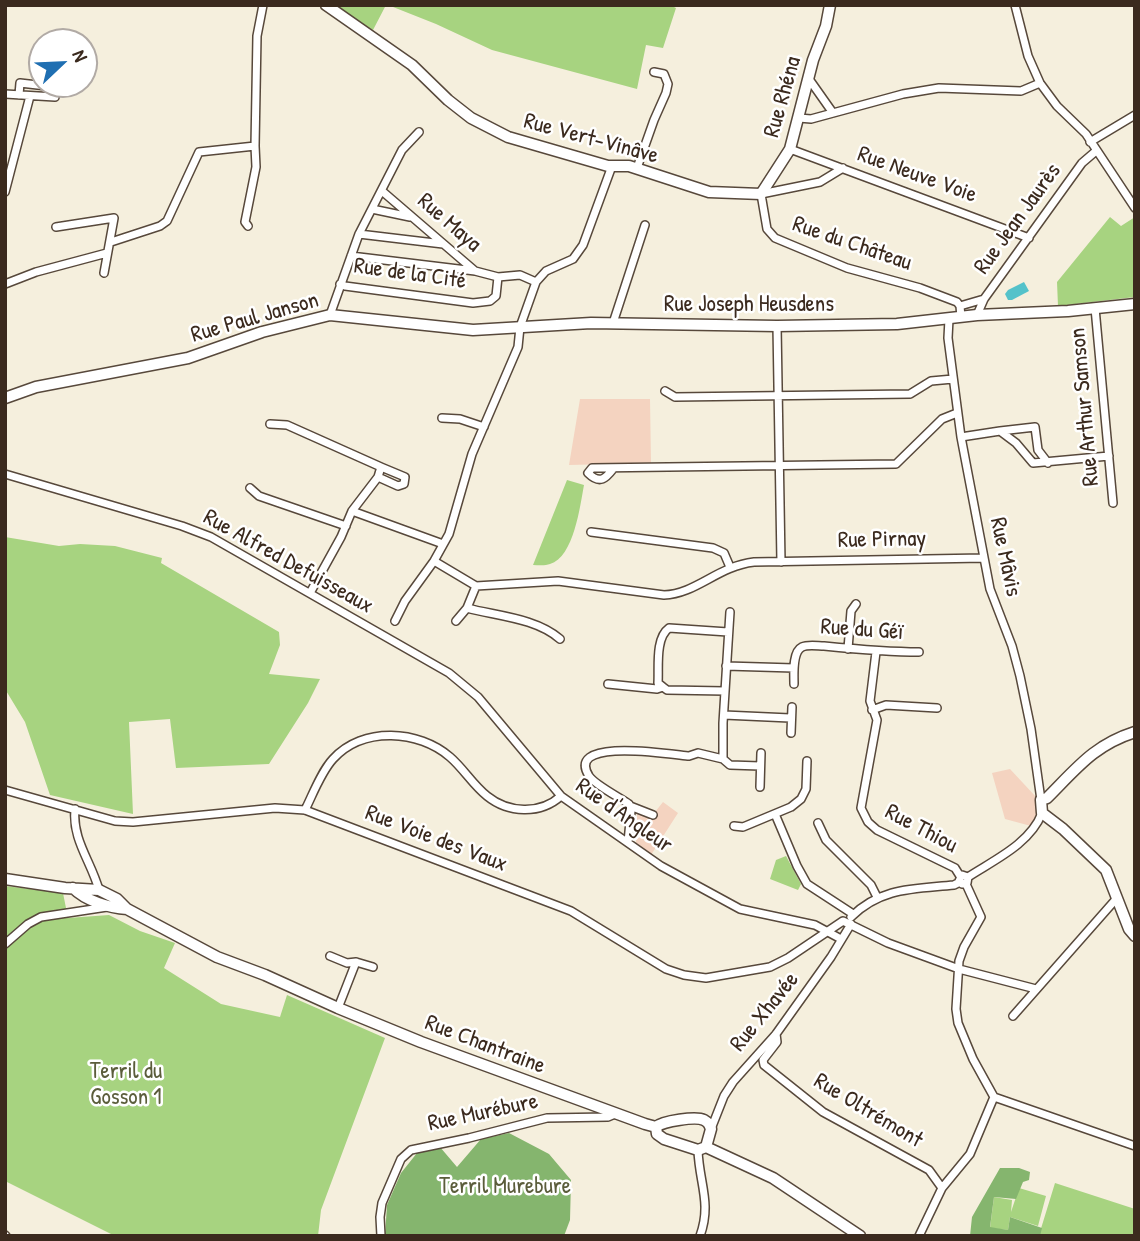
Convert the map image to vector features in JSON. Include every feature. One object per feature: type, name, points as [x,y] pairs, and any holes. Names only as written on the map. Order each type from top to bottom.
[{"type":"street","points":[[248,226],[245,222],[256,167],[257,36],[263,5]]},
{"type":"street","name":"Rue Vert-Vinâve","points":[[326,5],[412,65],[471,118],[508,137],[612,166],[629,166],[709,192],[761,194]]},
{"type":"street","name":"Rue Rhéna","points":[[761,194],[790,149],[830,5]]},
{"type":"street","points":[[1015,5],[1028,56],[1040,83],[1090,142],[1135,208]]},
{"type":"street","points":[[637,169],[666,93],[667,79],[664,74],[654,72]]},
{"type":"street","points":[[809,79],[833,113]]},
{"type":"street","points":[[19,95],[20,83],[28,84]]},
{"type":"street","points":[[799,118],[811,119],[903,94],[939,88],[1021,91],[1040,83]]},
{"type":"street","points":[[5,94],[28,96]]},
{"type":"street","points":[[5,192],[30,98]]},
{"type":"street","points":[[1090,142],[1135,115]]},
{"type":"street","points":[[330,315],[359,234],[402,150],[419,132]]},
{"type":"street","points":[[111,242],[160,226],[167,220],[199,152],[255,146]]},
{"type":"street","points":[[5,148],[17,149]]},
{"type":"street","name":"Rue Neuve Voie","points":[[790,149],[1029,238]]},
{"type":"street","name":"Rue Jean Jaurès","points":[[977,315],[984,299],[1082,163],[1096,151]]},
{"type":"street","points":[[395,621],[449,534],[472,454],[518,346],[520,327],[536,282],[546,271],[573,259],[583,245],[612,166]]},
{"type":"street","points":[[761,194],[820,182],[843,168]]},
{"type":"street","name":"Rue Maya","points":[[382,191],[475,271],[498,278],[520,275],[536,282]]},
{"type":"street","name":"Rue du Château","points":[[761,194],[767,229],[775,238],[847,268],[920,288],[957,302],[960,311]]},
{"type":"street","points":[[372,209],[414,218]]},
{"type":"street","points":[[56,227],[114,218],[104,273]]},
{"type":"street","points":[[613,323],[645,225]]},
{"type":"street","points":[[359,234],[444,244]]},
{"type":"street","points":[[5,284],[36,272],[107,253]]},
{"type":"street","points":[[351,256],[475,271]]},
{"type":"street","name":"Rue de la Cité","points":[[340,284],[473,303],[490,301],[496,296],[498,278]]},
{"type":"street","points":[[960,311],[984,299]]},
{"type":"street","name":"Rue Joseph Heusdens","points":[[520,327],[613,323],[777,326],[897,324],[949,319],[960,311],[977,315],[1059,312],[1135,304]]},
{"type":"street","name":"Rue Arthur Samson","points":[[1095,308],[1113,503]]},
{"type":"street","name":"Rue Paul Janson","points":[[5,398],[36,387],[188,358],[262,332],[330,315],[473,330],[520,327]]},
{"type":"street","name":"Rue Mâvis","points":[[949,319],[957,413],[989,589],[1012,646],[1020,676],[1041,800]]},
{"type":"street","points":[[777,326],[781,562]]},
{"type":"street","points":[[665,391],[675,397],[910,394],[931,381],[953,379]]},
{"type":"street","points":[[613,469],[896,464],[942,418],[957,413]]},
{"type":"street","points":[[442,418],[460,419],[484,427]]},
{"type":"street","points":[[270,424],[287,425],[405,477],[404,484],[398,486],[378,477]]},
{"type":"street","points":[[961,437],[1035,427],[1038,450],[1048,463]]},
{"type":"street","points":[[1016,443],[1017,435],[1023,429]]},
{"type":"street","points":[[1000,431],[1016,443],[1033,463],[1109,456]]},
{"type":"street","points":[[1024,454],[1032,455],[1038,450]]},
{"type":"street","points":[[310,593],[352,512],[378,477],[381,467]]},
{"type":"street","name":"Rue Alfred Defuisseaux","points":[[5,474],[211,537],[426,660]]},
{"type":"street","points":[[250,488],[259,496],[346,526]]},
{"type":"street","points":[[352,512],[443,544]]},
{"type":"street","points":[[434,561],[476,586],[558,581],[664,595],[678,595],[730,567],[724,553],[717,549],[591,532]]},
{"type":"street","name":"Rue Pirnay","points":[[730,567],[754,562],[985,558]]},
{"type":"street","points":[[456,621],[467,608],[476,586]]},
{"type":"street","points":[[848,649],[851,611],[856,604]]},
{"type":"street","points":[[467,608],[527,623],[551,631],[560,639]]},
{"type":"street","points":[[723,759],[730,612]]},
{"type":"street","points":[[725,691],[667,690],[658,683],[662,635],[666,630],[728,632]]},
{"type":"street","name":"Rue du Géï","points":[[794,668],[798,650],[802,647],[919,652]]},
{"type":"street","name":"Rue Thiou","points":[[876,652],[870,701],[877,720],[861,808],[868,822],[877,830],[955,868],[963,880]]},
{"type":"street","name":"Rue d'Angleur","points":[[426,660],[449,673],[478,697],[561,796],[661,866],[740,909],[805,922],[841,939]]},
{"type":"street","points":[[726,667],[794,668],[794,684]]},
{"type":"street","points":[[608,684],[619,687],[663,687]]},
{"type":"street","points":[[872,710],[886,705],[937,708]]},
{"type":"street","points":[[791,733],[792,707]]},
{"type":"street","points":[[724,715],[790,718]]},
{"type":"street","points":[[1036,989],[959,969],[888,943],[847,922],[877,897],[909,888],[949,885],[963,880],[1015,846],[1038,824],[1042,813],[1041,800],[1047,798],[1096,749],[1114,738],[1135,732]]},
{"type":"street","points":[[305,810],[333,758],[359,741],[392,734],[426,741],[450,757],[487,796],[513,808],[534,809],[546,806],[561,796]]},
{"type":"street","points":[[653,816],[630,806],[589,778],[586,768],[588,758],[597,752],[646,750],[657,754],[689,756],[698,753],[723,759],[730,765],[760,766]]},
{"type":"street","points":[[760,787],[761,753]]},
{"type":"street","points":[[734,826],[743,827],[797,803],[804,794],[807,761]]},
{"type":"street","name":"Rue Voie des Vaux","points":[[5,790],[115,821],[133,822],[275,808],[305,810],[571,911],[666,969],[684,975],[706,978],[770,967],[847,922]]},
{"type":"street","points":[[628,842],[630,806]]},
{"type":"street","points":[[75,809],[75,831],[99,890]]},
{"type":"street","points":[[1042,813],[1106,870],[1129,929],[1135,936]]},
{"type":"street","points":[[775,814],[796,866],[807,884],[853,915]]},
{"type":"street","points":[[818,823],[826,840],[871,885],[877,897]]},
{"type":"street","points":[[5,879],[99,890]]},
{"type":"street","points":[[963,880],[981,916],[964,947],[959,969],[958,1023],[973,1059],[994,1097],[1135,1146]]},
{"type":"street","name":"Rue Chantraine","points":[[73,888],[81,896],[108,906],[127,909]]},
{"type":"street","points":[[82,909],[99,890]]},
{"type":"street","name":"Rue Chantraine","points":[[99,890],[117,899],[127,909],[217,957],[421,1042],[656,1127]]},
{"type":"street","points":[[1013,1016],[1117,898]]},
{"type":"street","name":"Rue Chantraine","points":[[5,944],[28,924],[41,917],[108,906]]},
{"type":"street","name":"Rue Xhavée","points":[[711,1129],[718,1109],[733,1082],[776,1034],[831,957],[847,922]]},
{"type":"street","points":[[330,956],[347,963],[356,962],[373,967]]},
{"type":"street","points":[[338,1008],[356,962]]},
{"type":"street","name":"Rue Oltrémont","points":[[776,1034],[777,1042],[763,1060],[765,1065],[823,1112],[929,1170],[942,1188]]},
{"type":"street","points":[[919,1236],[942,1188],[970,1154],[994,1097]]},
{"type":"street","points":[[718,1109],[701,1118],[661,1123],[656,1127],[657,1134],[664,1139],[773,1178],[860,1236]]},
{"type":"street","name":"Rue Murébure","points":[[381,1236],[382,1203],[401,1159],[411,1150],[547,1118],[618,1115]]},
{"type":"street","points":[[701,1118],[711,1129],[701,1152],[706,1201],[706,1220],[701,1236]]},
{"type":"shaded area","points":[[580,399],[650,399],[651,463],[569,465]]},
{"type":"shaded area","points":[[1010,769],[1037,798],[1040,810],[1031,826],[1005,819],[992,773]]},
{"type":"shaded area","points":[[663,802],[678,813],[651,855],[636,843],[637,814],[643,812],[651,817]]},
{"type":"green space","points":[[330,5],[386,5],[373,30]]},
{"type":"green space","points":[[388,5],[670,5],[676,8],[663,48],[646,45],[637,89],[492,50]]},
{"type":"green space","points":[[1110,217],[1121,226],[1135,217],[1135,297],[1058,306],[1057,282]]},
{"type":"green space","points":[[567,480],[584,485],[570,541],[558,559],[548,565],[533,565]]},
{"type":"green space","points":[[5,537],[59,546],[115,546],[162,558],[161,563],[279,632],[280,645],[269,674],[320,679],[269,764],[176,768],[170,719],[129,722],[133,814],[50,795],[25,722],[5,689]]},
{"type":"green space","points":[[786,856],[801,884],[798,890],[770,879],[776,860]]},
{"type":"green space","name":"Terril du Gosson 1","points":[[5,886],[63,893],[68,918],[109,915],[140,931],[175,943],[164,968],[221,1004],[280,1017],[287,995],[385,1038],[321,1210],[318,1236],[115,1236],[5,1181]]},
{"type":"green space","name":"Terril Murebure","points":[[509,1133],[549,1154],[571,1180],[570,1220],[564,1236],[385,1236],[387,1205],[401,1173],[417,1153],[440,1147],[457,1167],[481,1139]]},
{"type":"green space","points":[[1000,1168],[1019,1168],[1030,1172],[1029,1180],[1023,1182],[1016,1199],[994,1197],[990,1227],[1008,1230],[1010,1217],[1042,1228],[1040,1236],[970,1236],[972,1217]]},
{"type":"green space","points":[[1055,1183],[1135,1209],[1135,1236],[1039,1235]]},
{"type":"green space","points":[[1019,1188],[1046,1196],[1038,1226],[1010,1217],[1008,1230],[990,1228],[994,1197],[1012,1200],[1011,1212]]},
{"type":"water","points":[[1024,282],[1029,291],[1008,300],[1005,294],[1008,290]]}]
